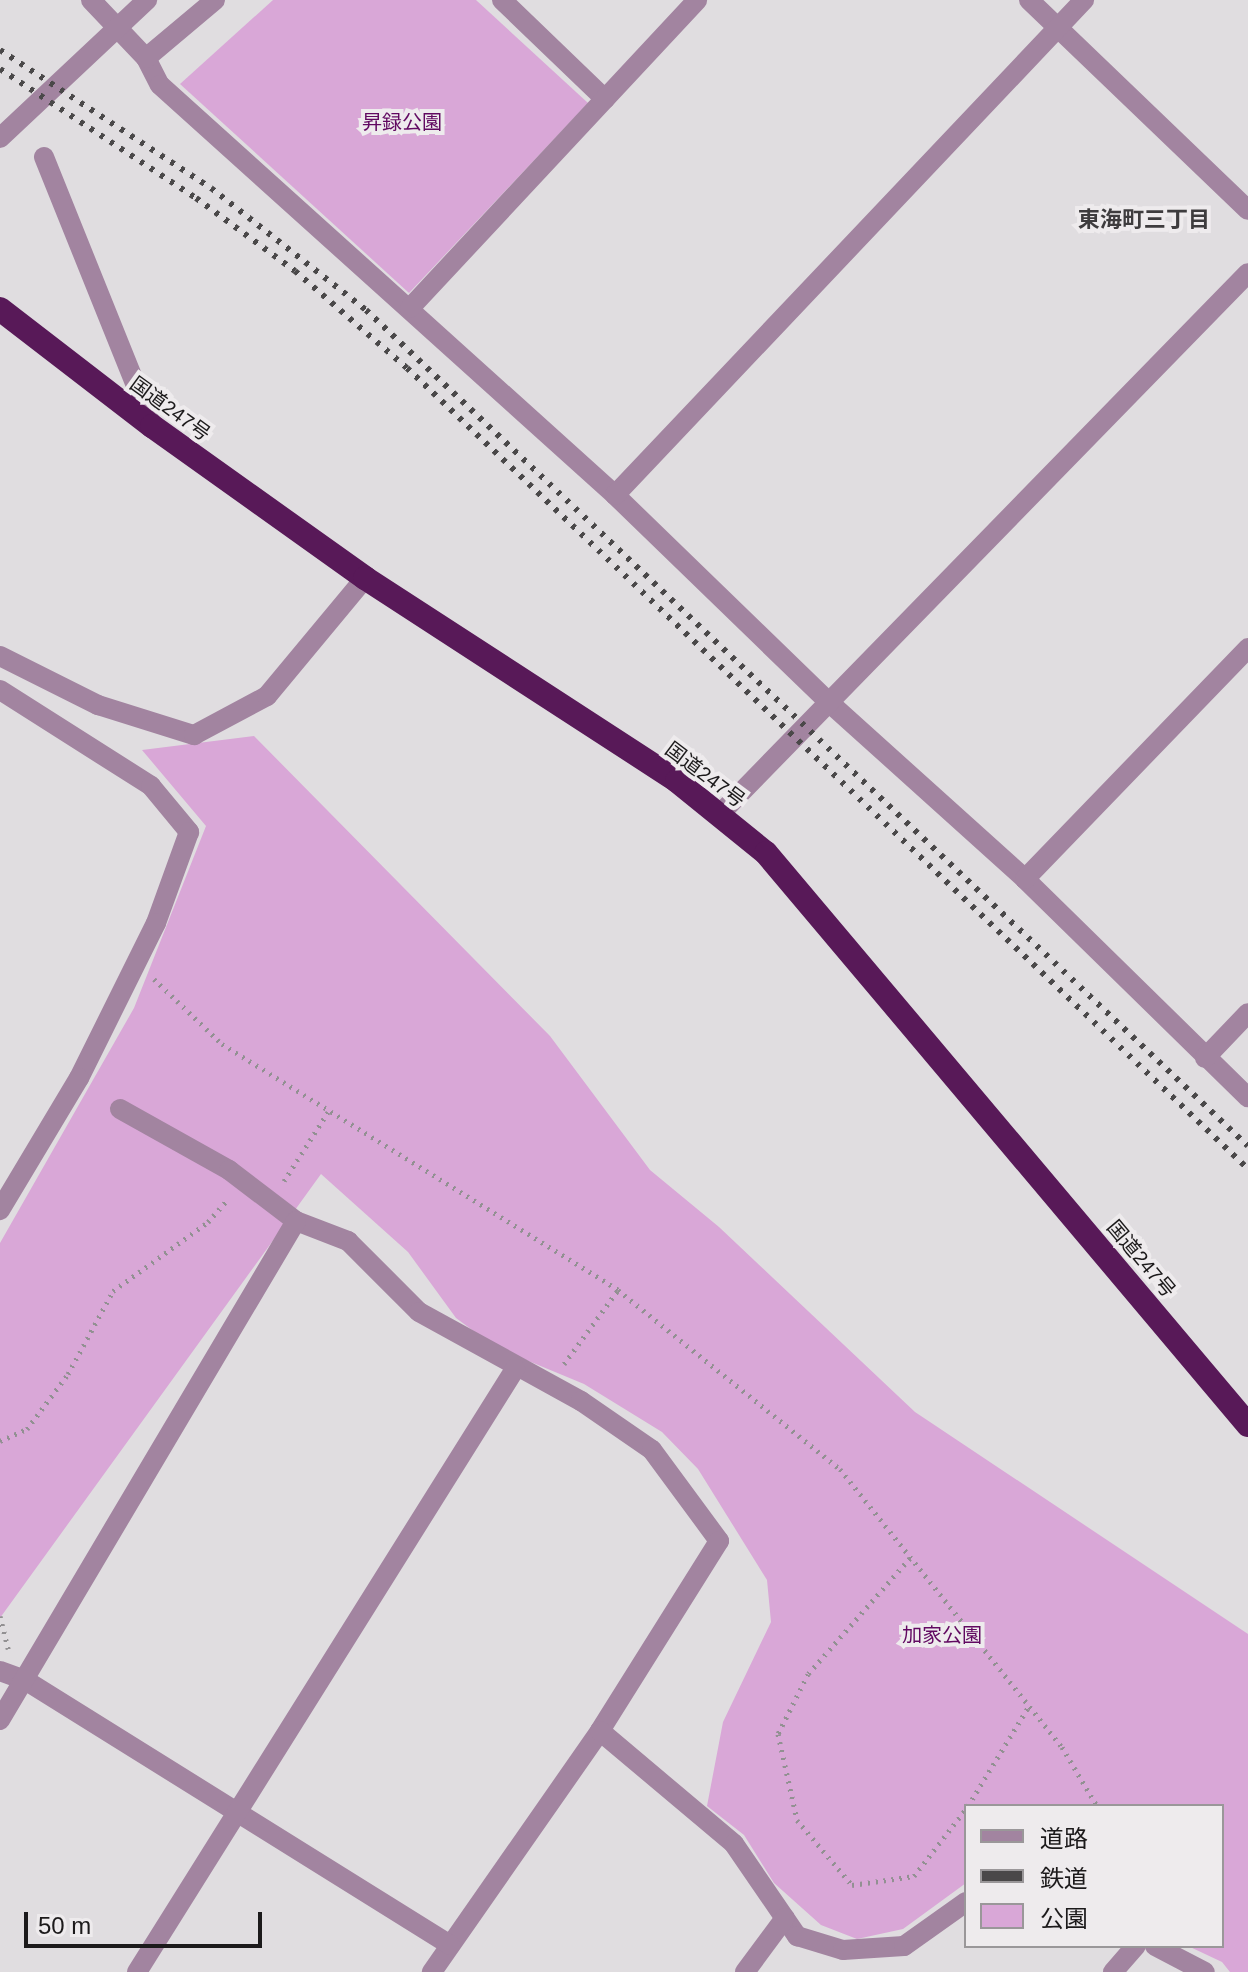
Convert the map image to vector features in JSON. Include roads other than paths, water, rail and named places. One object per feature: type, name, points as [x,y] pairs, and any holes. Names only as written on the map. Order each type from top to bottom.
[{"type":"highway","name":"国道247号","points":[[0,309],[152,426],[365,578],[677,781],[766,853],[1248,1425]]},
{"type":"street","points":[[91,0],[146,58],[160,85],[615,495],[832,705],[1025,879],[1248,1097]]},
{"type":"street","points":[[0,138],[147,0]]},
{"type":"street","points":[[146,58],[215,0]]},
{"type":"street","points":[[502,0],[605,99]]},
{"type":"street","points":[[410,308],[697,0]]},
{"type":"street","points":[[1029,0],[1248,210]]},
{"type":"street","points":[[615,495],[1084,0]]},
{"type":"street","points":[[44,157],[152,426]]},
{"type":"street","points":[[719,815],[832,705],[1248,273]]},
{"type":"street","points":[[0,656],[98,705],[194,735],[267,696],[365,578]]},
{"type":"street","points":[[1025,879],[1248,648]]},
{"type":"street","points":[[0,690],[151,786],[189,832],[136,962],[79,1078],[0,1210]]},
{"type":"street","points":[[1205,1058],[1248,1013]]},
{"type":"street","points":[[120,1109],[229,1170],[296,1221],[348,1241],[419,1312],[548,1385],[652,1450],[719,1541],[600,1731],[432,1972]]},
{"type":"street","points":[[0,1720],[296,1221]]},
{"type":"street","points":[[137,1972],[515,1369]]},
{"type":"street","points":[[0,1671],[25,1680],[450,1945]]},
{"type":"street","points":[[600,1731],[734,1844],[797,1936],[843,1950],[904,1946],[964,1903]]},
{"type":"street","points":[[745,1972],[785,1918]]},
{"type":"street","points":[[1113,1972],[1134,1948]]},
{"type":"street","points":[[1159,1948],[1205,1972]]},
{"type":"railway","points":[[0,50],[211,188],[366,310],[1248,1146]]},
{"type":"railway","points":[[0,69],[196,198],[295,271],[407,368],[1248,1169]]},
{"type":"district","name":"東海町三丁目","points":[[1144,220]]},
{"type":"park label","name":"昇録公園","points":[[402,122]]},
{"type":"park label","name":"加家公園","points":[[942,1635]]}]
